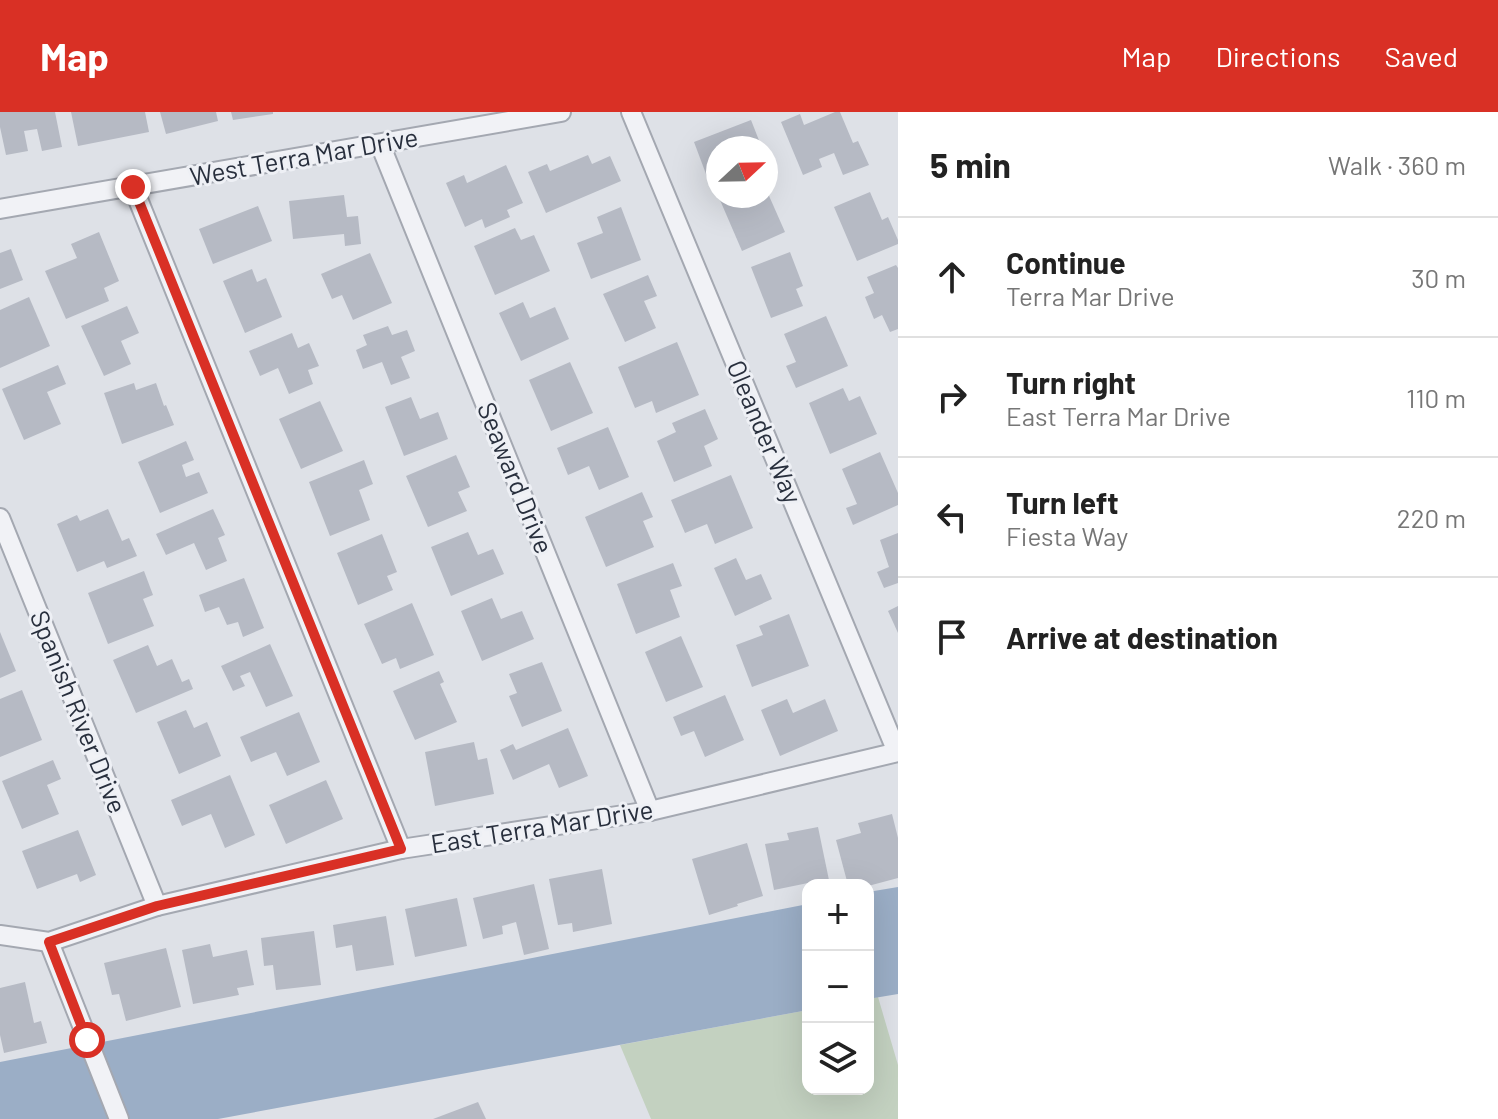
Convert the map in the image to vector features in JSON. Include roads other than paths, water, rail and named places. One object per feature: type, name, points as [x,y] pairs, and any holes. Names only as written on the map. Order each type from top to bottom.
[{"type":"street","name":"West Terra Mar Drive","points":[[0,209],[561,112]]},
{"type":"street","name":"Oleander Way","points":[[631,112],[897,752]]},
{"type":"street","name":"Seaward Drive","points":[[380,144],[650,811]]},
{"type":"street","points":[[133,187],[401,849]]},
{"type":"street","name":"Spanish River Drive","points":[[0,518],[157,906]]},
{"type":"street","name":"East Terra Mar Drive","points":[[0,935],[49,942],[157,906],[401,849],[650,811],[897,752]]},
{"type":"street","points":[[49,942],[119,1119]]},
{"type":"water","points":[[898,887],[898,994],[874,998],[874,951],[874,891]]},
{"type":"water","points":[[802,905],[802,1011],[218,1119],[0,1119],[0,1062]]}]
